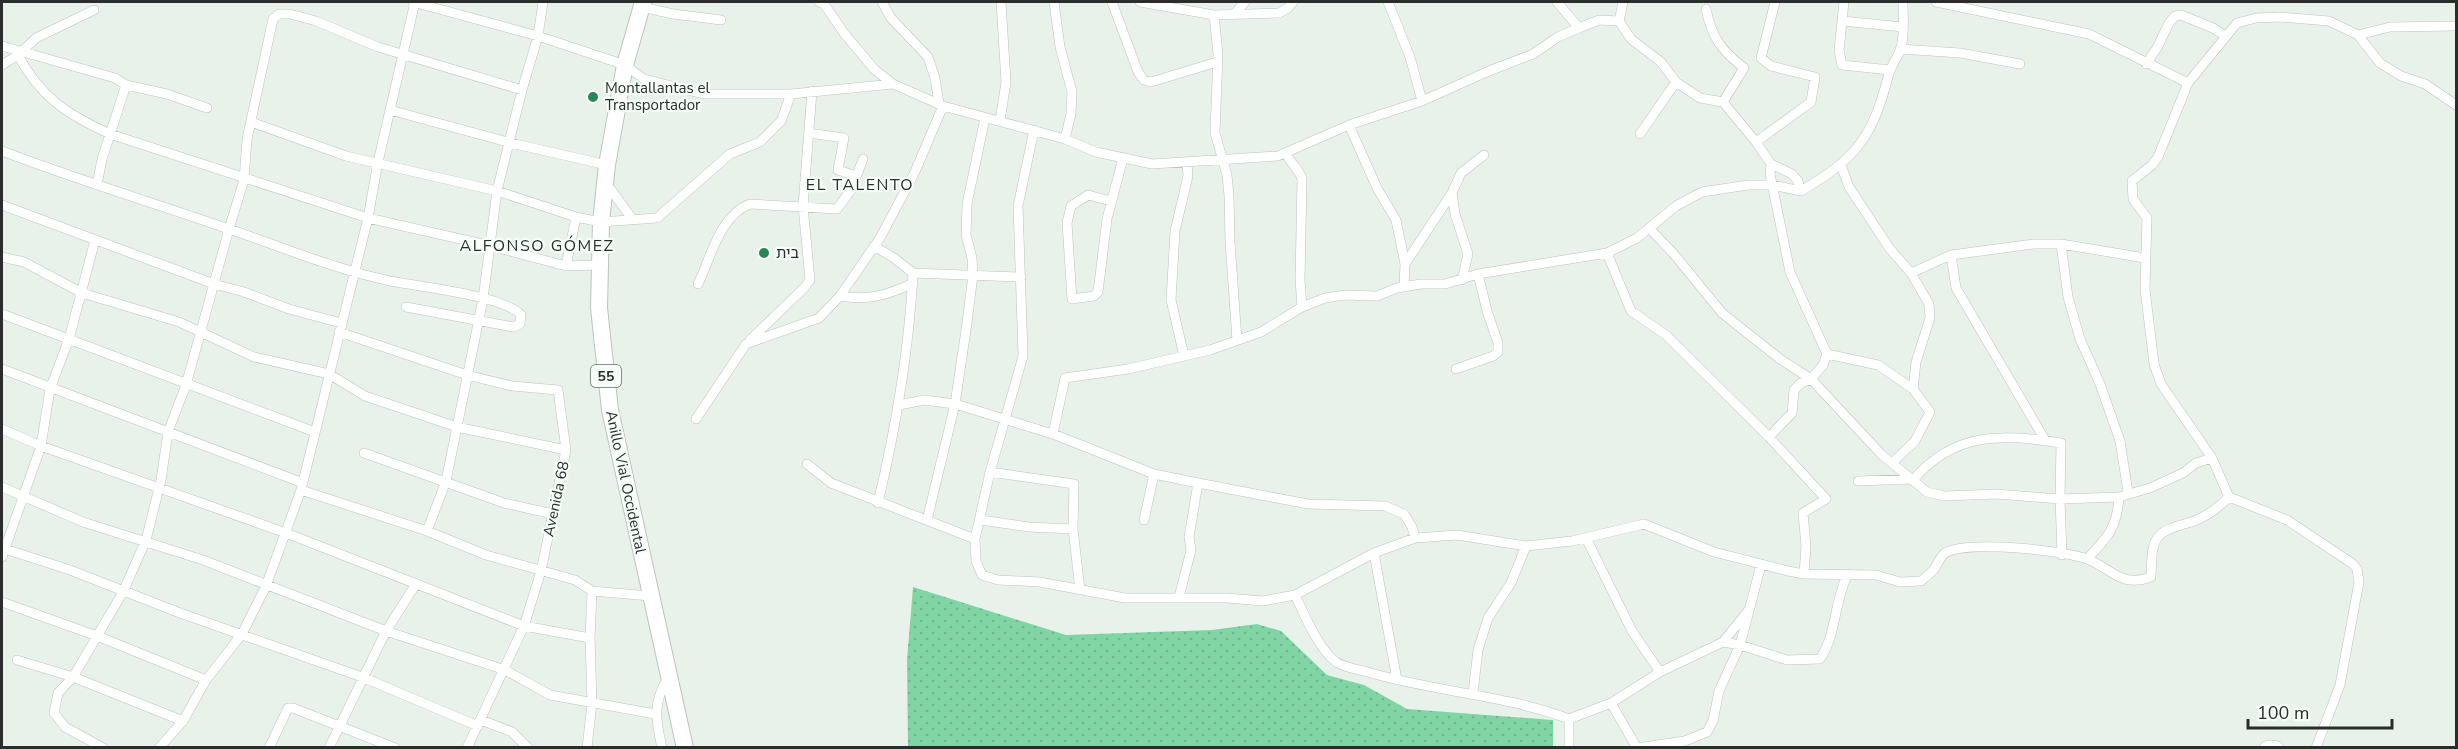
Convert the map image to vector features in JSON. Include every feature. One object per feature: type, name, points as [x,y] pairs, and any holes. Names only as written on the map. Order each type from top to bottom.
[{"type":"highway","name":"Anillo Vial Occidental","points":[[642,4],[625,65],[607,165],[601,222],[599,308],[610,411],[685,747]]},
{"type":"main road","points":[[2267,747],[2276,747]]},
{"type":"street","points":[[159,747],[183,721],[206,680],[242,634],[266,586],[302,487],[368,218],[378,162],[415,2],[538,36],[625,65],[644,79],[703,94],[791,94],[893,84]]},
{"type":"street","points":[[427,531],[446,481],[483,299],[497,191],[538,36],[543,2]]},
{"type":"street","points":[[819,2],[824,4],[843,33],[874,69],[893,84],[941,105],[1065,139],[1096,152],[1152,164],[1278,156],[1349,125],[1422,102],[1489,71],[1533,54],[1558,37],[1599,20],[1619,21]]},
{"type":"street","points":[[746,344],[819,318],[840,296],[874,246],[914,174],[941,105],[928,57],[891,18],[882,2]]},
{"type":"street","points":[[1000,121],[1006,82],[1001,2]]},
{"type":"street","points":[[1054,2],[1060,47],[1072,92],[1071,114],[1065,139]]},
{"type":"street","points":[[1112,2],[1138,72],[1144,81],[1151,82],[1217,62]]},
{"type":"street","points":[[1140,2],[1178,5],[1214,15],[1279,13],[1293,2]]},
{"type":"street","points":[[1235,14],[1245,2]]},
{"type":"street","points":[[1388,2],[1410,57],[1422,102]]},
{"type":"street","points":[[1557,2],[1579,28]]},
{"type":"street","points":[[1623,2],[1619,21],[1631,39],[1661,63],[1676,82],[1700,98],[1723,102],[1771,164],[1792,174],[1798,181],[1801,191]]},
{"type":"street","points":[[1723,102],[1744,68],[1761,57],[1775,2]]},
{"type":"street","points":[[1844,2],[1839,50],[1842,65],[1890,70]]},
{"type":"street","points":[[1053,434],[1065,378],[1128,369],[1210,350],[1261,332],[1324,298],[1345,295],[1377,296],[1404,287],[1462,280],[1478,274],[1607,253],[1649,228],[1676,206],[1702,192],[1748,185],[1773,185],[1801,191],[1841,165],[1868,134],[1883,99],[1890,70],[1900,49],[1903,2]]},
{"type":"street","points":[[1936,2],[2089,34],[2146,64],[2188,82]]},
{"type":"street","points":[[642,4],[661,6],[721,20]]},
{"type":"street","points":[[1706,9],[1709,23],[1724,53],[1744,68]]},
{"type":"street","points":[[2,65],[36,38],[94,10]]},
{"type":"street","points":[[103,747],[65,727],[54,713],[58,693],[73,677],[123,592],[146,540],[159,488],[168,432],[186,385],[202,332],[228,229],[244,180],[247,139],[273,19],[279,14],[316,21],[378,47],[522,90]]},
{"type":"street","points":[[1214,15],[1217,62],[1215,133],[1229,196],[1237,340]]},
{"type":"street","points":[[2146,64],[2175,16],[2181,15],[2213,28],[2225,36]]},
{"type":"street","points":[[2316,747],[2340,685],[2359,582],[2357,569],[2353,564],[2287,520],[2229,497],[2212,458],[2161,384],[2154,364],[2145,289],[2147,218],[2133,199],[2132,181],[2152,165],[2158,157],[2188,82],[2237,23],[2256,18],[2279,17],[2329,21],[2358,35],[2380,63],[2401,76],[2425,84],[2457,105]]},
{"type":"street","points":[[1842,21],[1903,27]]},
{"type":"street","points":[[2358,35],[2390,27],[2457,26]]},
{"type":"street","points":[[2,46],[20,53],[115,78],[126,85],[167,94],[207,108]]},
{"type":"street","points":[[1900,49],[1960,54],[2020,64]]},
{"type":"street","points":[[20,53],[38,88],[78,119],[110,134],[244,180],[368,218],[567,266],[599,265]]},
{"type":"street","points":[[1756,142],[1811,102],[1815,77],[1771,66],[1761,57]]},
{"type":"street","points":[[1640,134],[1676,82]]},
{"type":"street","points":[[97,185],[126,85]]},
{"type":"street","points":[[696,418],[746,344],[804,288],[810,279],[802,206],[812,91]]},
{"type":"street","points":[[251,122],[346,156],[497,191],[576,217],[601,222],[657,218],[730,154],[760,142],[781,121],[791,94]]},
{"type":"street","points":[[390,110],[511,143],[607,165]]},
{"type":"street","points":[[927,520],[955,404],[973,275],[972,258],[966,235],[967,204],[985,118]]},
{"type":"street","points":[[1349,125],[1377,188],[1396,220],[1405,264],[1404,287]]},
{"type":"street","points":[[1034,130],[1018,206],[1023,356],[1004,418],[975,539],[976,561],[982,575],[999,580],[1040,582],[1125,598],[1179,597],[1263,601],[1295,595],[1374,553],[1414,538],[1457,534],[1526,546],[1586,538],[1644,524],[1714,552],[1761,565],[1804,573],[1876,575],[1900,582],[1921,581],[1934,569],[1943,555],[1956,548],[2024,549],[2087,559],[2126,581],[2141,581],[2151,578],[2154,547],[2158,536],[2217,510],[2229,497]]},
{"type":"street","points":[[809,133],[844,138],[838,170],[856,176]]},
{"type":"street","points":[[2,151],[292,253],[354,272],[483,299],[516,310],[520,315],[520,324],[513,327],[406,308]]},
{"type":"street","points":[[1286,153],[1290,164],[1300,172],[1302,179],[1300,280],[1302,308]]},
{"type":"street","points":[[1405,264],[1452,194],[1461,172],[1484,155]]},
{"type":"street","points":[[1111,201],[1088,195],[1071,206],[1067,223],[1072,299],[1094,296],[1098,292],[1111,201],[1123,158]]},
{"type":"street","points":[[698,284],[727,220],[738,208],[750,204],[837,209],[851,190],[862,159]]},
{"type":"street","points":[[1184,356],[1171,300],[1175,231],[1188,176],[1187,163]]},
{"type":"street","points":[[1770,437],[1792,413],[1794,390],[1801,383],[1811,379],[1827,354],[1790,272],[1770,174],[1771,164]]},
{"type":"street","points":[[1841,165],[1849,187],[1890,249],[1911,273],[1929,304],[1930,318],[1916,362],[1913,389]]},
{"type":"street","points":[[605,182],[633,220]]},
{"type":"street","points":[[1452,194],[1455,214],[1468,254],[1462,280]]},
{"type":"street","name":"Avenida 68","points":[[2,205],[467,375],[512,386],[558,390],[566,450],[541,571],[524,626],[467,747]]},
{"type":"street","points":[[567,266],[576,217]]},
{"type":"street","points":[[1649,228],[1722,313],[1780,359],[1811,379],[1882,455],[1927,492],[1944,496],[1997,494],[2060,499],[2124,495],[2150,488],[2183,473],[2196,463],[2212,458]]},
{"type":"street","points":[[96,240],[69,339],[50,388],[41,446],[25,498],[3,551],[70,570],[123,592],[362,677],[479,723],[512,732],[528,747]]},
{"type":"street","points":[[1911,273],[1951,255],[2034,244],[2061,244],[2145,258]]},
{"type":"street","points":[[2061,244],[2068,297],[2080,339],[2100,384],[2120,441],[2124,495],[2118,519],[2087,559]]},
{"type":"street","points":[[874,246],[894,258],[913,278],[910,326],[899,405],[878,503]]},
{"type":"street","points":[[1607,253],[1631,311],[1666,335],[1770,437],[1826,499],[1803,513],[1806,546],[1804,573]]},
{"type":"street","points":[[1951,255],[1956,288],[2045,440]]},
{"type":"street","points":[[2,257],[24,262],[82,293],[178,322],[254,357],[329,374],[365,396],[457,427],[566,450]]},
{"type":"street","points":[[1456,369],[1493,356],[1498,352],[1498,343],[1478,274]]},
{"type":"street","points":[[840,296],[859,299],[884,296],[913,278],[973,275],[1021,277]]},
{"type":"street","points":[[2,315],[315,432]]},
{"type":"street","points":[[1827,354],[1878,364],[1913,389],[1930,412],[1915,441],[1893,462]]},
{"type":"street","points":[[2,369],[168,432],[302,487],[427,531],[486,555],[575,580],[592,591],[650,596]]},
{"type":"street","points":[[899,405],[924,400],[955,404],[1053,434],[1154,474],[1308,504],[1385,506],[1404,514],[1412,528],[1414,538]]},
{"type":"street","points":[[2,429],[41,446],[286,533],[524,626],[590,638]]},
{"type":"street","points":[[1858,481],[1914,479],[1922,469],[1944,454],[1983,438],[2045,440],[2061,443],[2062,555]]},
{"type":"street","points":[[364,453],[504,503],[553,514]]},
{"type":"street","points":[[807,464],[831,483],[975,539]]},
{"type":"street","points":[[990,472],[1074,484],[1073,529],[1080,590]]},
{"type":"street","points":[[1144,520],[1154,474]]},
{"type":"street","points":[[1179,597],[1191,550],[1189,537],[1198,483]]},
{"type":"street","points":[[2,487],[83,522],[146,540],[386,631],[505,670],[550,695],[655,714]]},
{"type":"street","points":[[981,520],[1029,527],[1073,529]]},
{"type":"street","points":[[1586,538],[1632,631],[1660,672]]},
{"type":"street","points":[[1473,693],[1478,651],[1488,618],[1510,583],[1526,546]]},
{"type":"street","points":[[1374,553],[1397,680]]},
{"type":"street","points":[[1611,703],[1637,747],[1685,741],[1707,732],[1713,721],[1719,690],[1740,645],[1761,565]]},
{"type":"street","points":[[1723,642],[1787,660],[1820,659],[1827,649],[1842,585],[1848,574]]},
{"type":"street","points":[[329,747],[386,631],[416,584]]},
{"type":"street","points":[[587,747],[592,703],[590,638],[592,591]]},
{"type":"street","points":[[1295,595],[1326,651],[1337,663],[1397,680],[1473,693],[1544,709],[1569,719],[1611,703],[1660,672],[1723,642],[1748,611]]},
{"type":"street","points":[[2,602],[97,636],[206,680]]},
{"type":"street","points":[[17,660],[73,677],[183,721]]},
{"type":"street","points":[[662,747],[655,714],[664,685],[669,677]]},
{"type":"street","points":[[269,747],[288,708],[395,747]]},
{"type":"street","points":[[1569,719],[1569,747]]},
{"type":"green space","points":[[913,587],[1066,635],[1212,630],[1257,624],[1281,631],[1327,675],[1364,685],[1407,709],[1553,720],[1553,747],[908,747],[907,660]]},
{"type":"place","name":"Montallantas el Transportador","points":[[593,97]]},
{"type":"place","name":"בית","points":[[764,253]]},
{"type":"district","name":"EL TALENTO","points":[[860,184]]},
{"type":"district","name":"ALFONSO GÓMEZ","points":[[537,245]]}]
